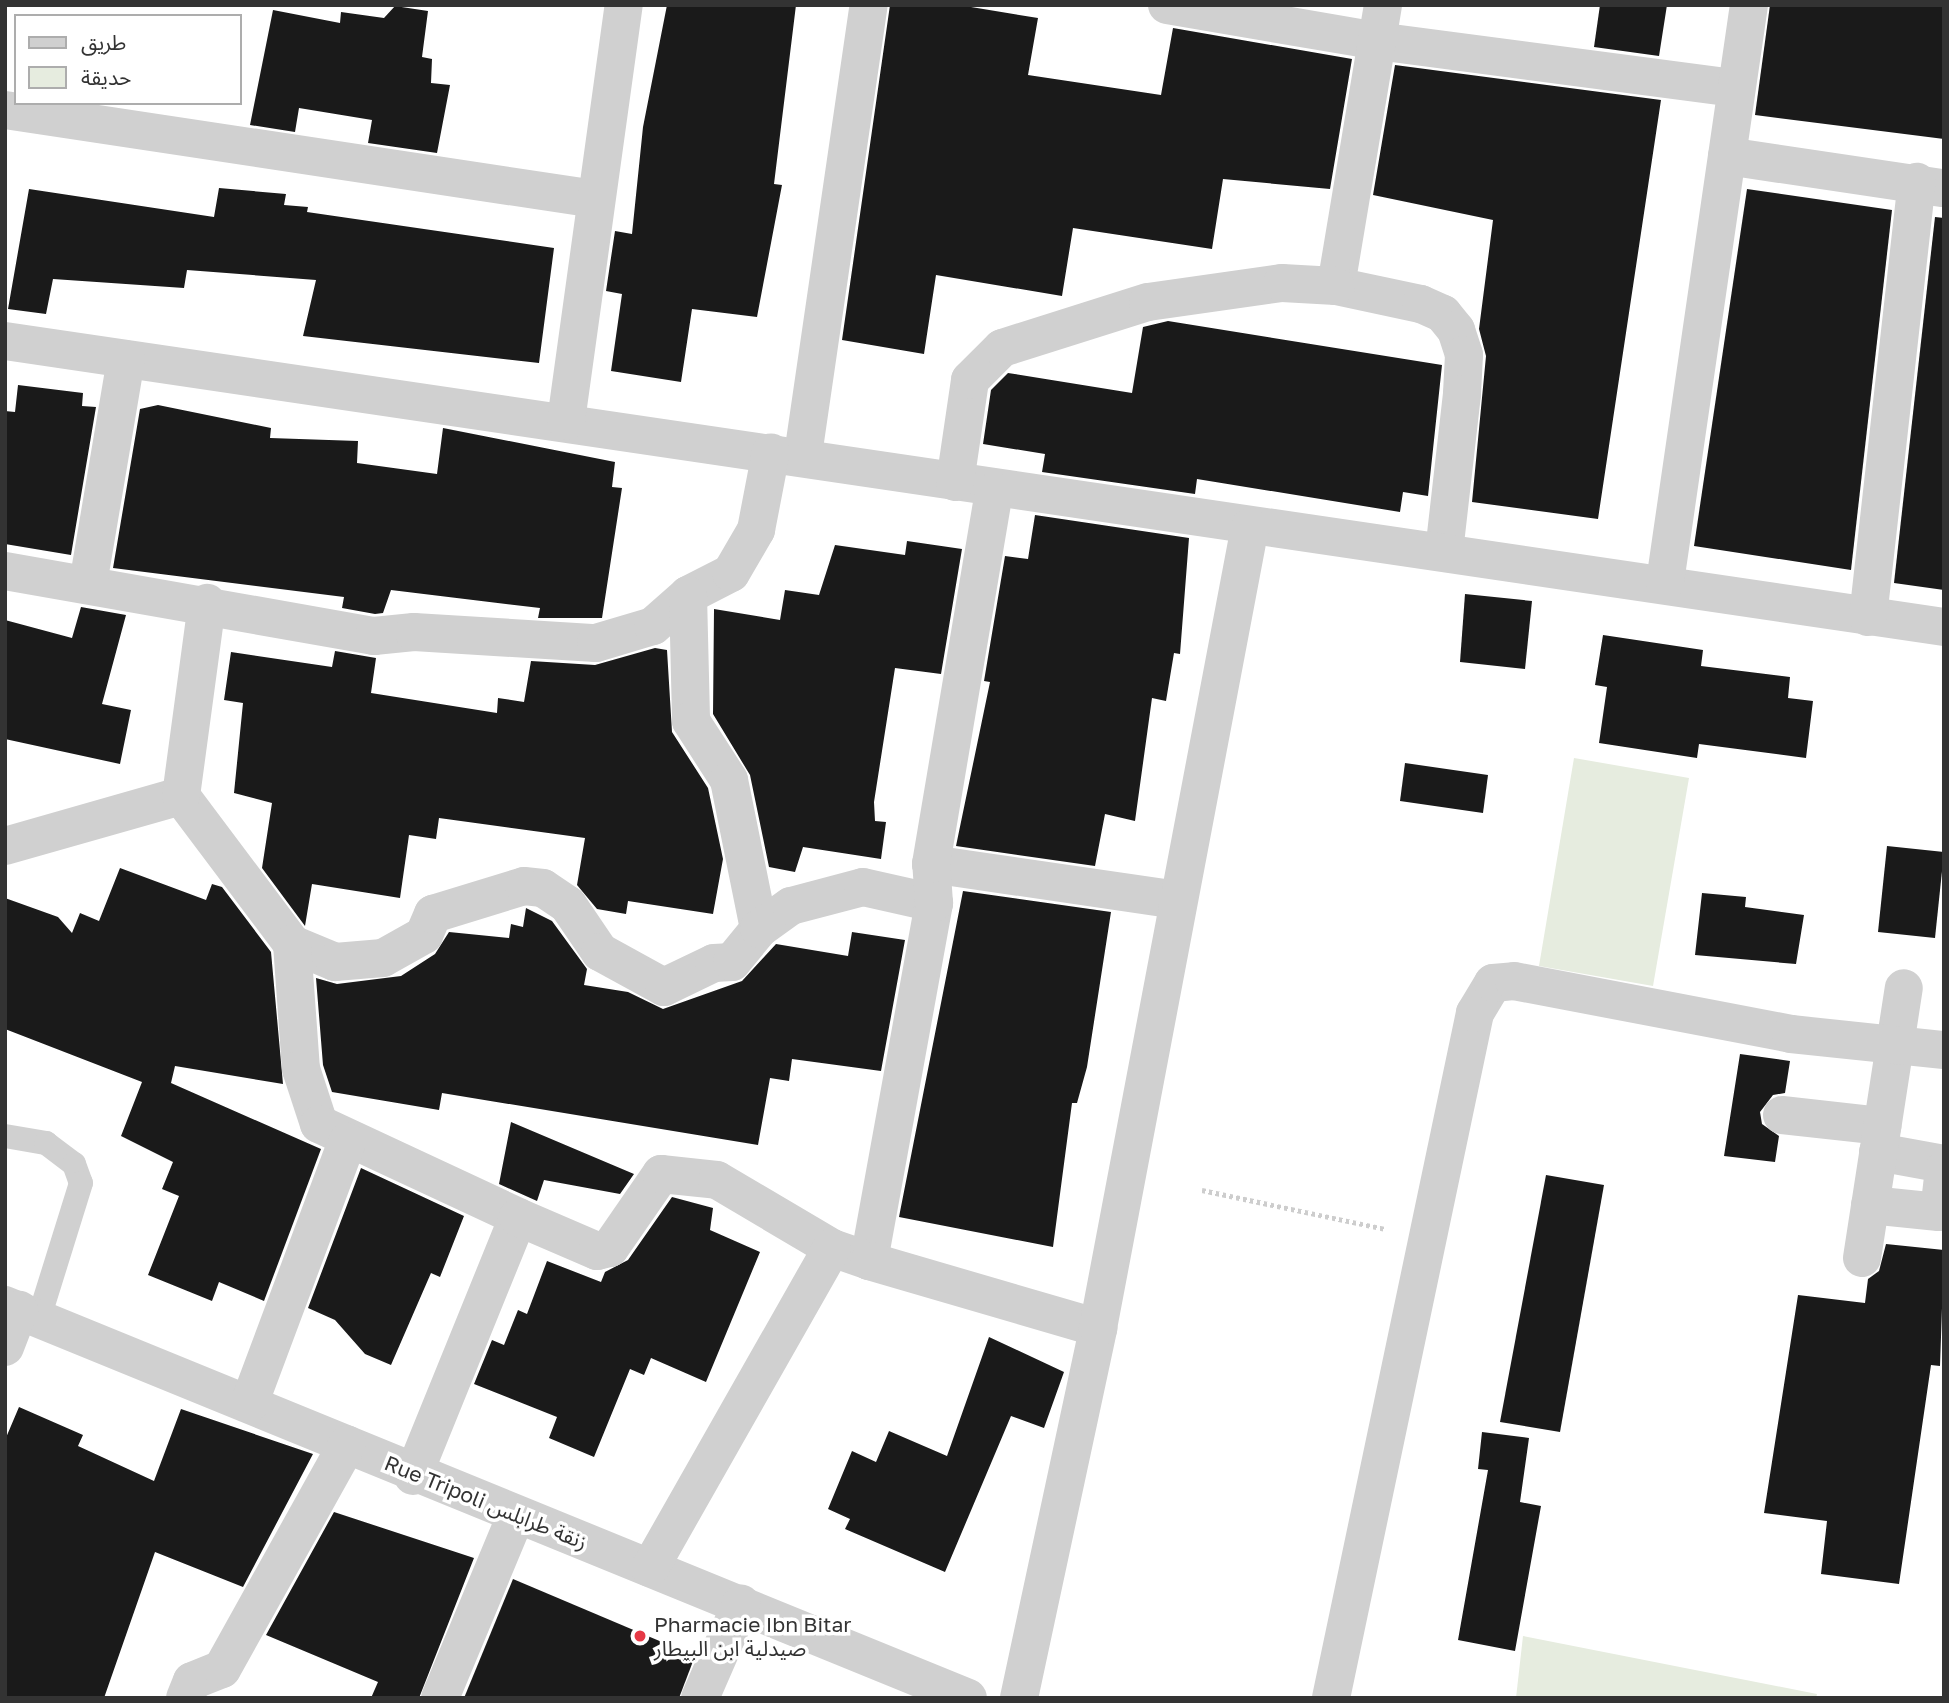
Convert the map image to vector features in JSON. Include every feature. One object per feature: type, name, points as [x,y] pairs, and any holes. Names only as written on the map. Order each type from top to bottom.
[{"type":"street","points":[[566,421],[624,5]]},
{"type":"street","points":[[5,571],[207,603],[374,636],[414,632],[596,643],[653,626],[688,595],[732,573],[745,556],[787,453],[869,5]]},
{"type":"street","points":[[1167,5],[1380,23],[1736,89]]},
{"type":"street","points":[[1665,582],[1749,5]]},
{"type":"street","points":[[1336,286],[1380,23]]},
{"type":"street","points":[[5,110],[595,199]]},
{"type":"street","points":[[1727,156],[1931,185],[1868,617]]},
{"type":"street","points":[[955,482],[970,380],[1002,348],[1148,302],[1282,283],[1336,286],[1420,304],[1443,314],[1456,330],[1464,355],[1462,394],[1444,551]]},
{"type":"street","points":[[5,341],[787,453],[994,491],[1665,582],[1868,617],[1944,627]]},
{"type":"street","points":[[88,584],[126,359]]},
{"type":"street","points":[[869,1261],[934,903],[931,864],[994,491]]},
{"type":"street","points":[[1019,1698],[1098,1328],[1250,527]]},
{"type":"street","points":[[688,595],[691,720],[729,780],[759,929]]},
{"type":"street","points":[[207,603],[181,796],[292,944],[335,962],[383,958],[424,935],[432,914],[484,894],[543,888],[568,905],[600,951],[664,987],[714,963],[732,962],[759,929],[792,906],[863,887],[934,903]]},
{"type":"street","points":[[5,846],[181,796]]},
{"type":"street","points":[[931,864],[1178,900]]},
{"type":"street","points":[[292,944],[308,1104],[319,1124],[347,1142],[597,1251],[610,1248],[653,1181],[674,1171],[717,1180],[832,1248],[1098,1328]]},
{"type":"street","points":[[1331,1698],[1430,1240],[1475,1013],[1493,983],[1894,1045],[1944,1050]]},
{"type":"street","points":[[1862,1258],[1904,988]]},
{"type":"street","points":[[1782,1115],[1880,1139],[1944,1166],[1939,1212],[1870,1205]]},
{"type":"street","points":[[249,1404],[347,1142]]},
{"type":"street","points":[[413,1476],[518,1217]]},
{"type":"street","points":[[650,1568],[832,1248]]},
{"type":"street","points":[[5,1347],[21,1311]]},
{"type":"street","name":"Rue Tripoli زنقة طرابلس","points":[[21,1311],[347,1444],[413,1476],[741,1604],[968,1698]]},
{"type":"street","points":[[185,1698],[192,1681],[222,1669],[347,1444]]},
{"type":"street","points":[[440,1698],[516,1516]]},
{"type":"street","points":[[700,1698],[741,1604]]},
{"type":"lane","points":[[5,1136],[46,1143],[74,1164],[81,1183],[21,1311]]},
{"type":"path","points":[[1202,1190],[1430,1240]]},
{"type":"green space","points":[[1574,758],[1689,778],[1653,986],[1539,966]]},
{"type":"green space","points":[[1523,1636],[1817,1694],[1816,1698],[1516,1698]]},
{"type":"building","points":[[667,5],[796,5],[774,184],[782,185],[757,317],[692,309],[681,382],[611,371],[622,294],[606,291],[615,231],[632,234],[643,127]]},
{"type":"building","points":[[890,5],[959,5],[1038,18],[1028,75],[1161,95],[1173,28],[1352,59],[1330,189],[1223,179],[1212,249],[1073,228],[1062,296],[936,275],[924,354],[842,340]]},
{"type":"building","points":[[1600,5],[1667,5],[1659,56],[1594,47]]},
{"type":"building","points":[[1770,5],[1944,5],[1944,139],[1755,115]]},
{"type":"building","points":[[395,6],[428,11],[422,57],[432,59],[431,83],[450,85],[437,153],[368,143],[372,120],[299,108],[295,132],[250,125],[273,10],[340,23],[341,12],[384,18]]},
{"type":"building","points":[[1395,65],[1661,100],[1598,519],[1472,502],[1486,356],[1479,329],[1493,220],[1373,195]]},
{"type":"building","points":[[219,188],[286,194],[284,205],[308,207],[307,212],[554,248],[539,363],[303,336],[316,280],[187,270],[184,288],[53,279],[46,314],[8,309],[29,189],[214,217]]},
{"type":"building","points":[[1747,189],[1892,210],[1851,570],[1694,546]]},
{"type":"building","points":[[1935,217],[1944,218],[1944,590],[1894,583]]},
{"type":"building","points":[[1168,321],[1442,365],[1428,496],[1403,492],[1400,512],[1197,479],[1195,494],[1042,472],[1045,454],[983,444],[991,390],[1008,373],[1132,393],[1143,327]]},
{"type":"building","points":[[18,385],[83,393],[82,406],[96,407],[71,555],[5,544],[5,411],[15,412]]},
{"type":"building","points":[[158,405],[271,428],[270,438],[358,441],[357,463],[437,474],[443,428],[615,462],[612,487],[622,488],[602,618],[538,618],[540,608],[391,590],[383,613],[375,614],[342,608],[344,597],[113,568],[140,409]]},
{"type":"building","points":[[1035,515],[1189,538],[1180,654],[1174,653],[1166,701],[1152,698],[1135,821],[1105,814],[1095,866],[956,846],[990,682],[984,681],[1005,556],[1028,559]]},
{"type":"building","points":[[907,541],[962,549],[941,674],[895,668],[874,802],[875,821],[886,822],[881,859],[803,847],[795,872],[769,867],[750,775],[713,714],[714,609],[780,620],[785,590],[819,595],[835,545],[905,555]]},
{"type":"building","points":[[1465,594],[1532,601],[1525,669],[1460,662]]},
{"type":"building","points":[[81,607],[126,615],[102,704],[131,710],[120,764],[5,739],[5,620],[72,638]]},
{"type":"building","points":[[1603,635],[1703,650],[1701,666],[1790,677],[1788,698],[1813,701],[1806,758],[1699,744],[1697,758],[1599,743],[1607,687],[1595,685]]},
{"type":"building","points":[[655,648],[667,650],[672,732],[708,788],[723,859],[713,914],[628,901],[626,914],[597,909],[577,885],[585,838],[439,818],[436,839],[409,835],[400,898],[312,884],[305,926],[262,868],[272,803],[234,793],[243,703],[224,700],[231,652],[332,667],[335,651],[376,658],[371,693],[497,713],[498,698],[524,702],[531,661],[595,665]]},
{"type":"building","points":[[1405,763],[1488,775],[1483,813],[1400,801]]},
{"type":"building","points":[[1887,846],[1944,852],[1935,938],[1878,932]]},
{"type":"building","points":[[120,868],[206,900],[212,884],[222,887],[271,952],[283,1084],[175,1066],[171,1083],[321,1149],[264,1301],[219,1282],[212,1301],[148,1275],[179,1196],[162,1189],[173,1162],[121,1136],[142,1082],[5,1029],[5,898],[58,917],[72,933],[80,913],[99,921]]},
{"type":"building","points":[[963,891],[1111,912],[1087,1067],[1077,1103],[1072,1103],[1053,1247],[899,1217]]},
{"type":"building","points":[[1702,893],[1746,897],[1745,907],[1804,915],[1796,964],[1695,955]]},
{"type":"building","points":[[526,908],[552,921],[587,969],[584,985],[628,992],[663,1009],[742,981],[776,944],[848,956],[852,932],[905,940],[881,1071],[792,1059],[789,1081],[770,1078],[758,1145],[442,1093],[439,1110],[332,1092],[323,1065],[316,978],[337,984],[401,976],[435,954],[449,932],[509,938],[511,924],[523,927]]},
{"type":"building","points":[[1740,1054],[1790,1061],[1785,1093],[1773,1095],[1760,1112],[1762,1124],[1779,1136],[1775,1162],[1724,1156]]},
{"type":"building","points":[[511,1122],[634,1174],[620,1194],[544,1180],[537,1201],[499,1184]]},
{"type":"building","points":[[361,1168],[464,1216],[440,1277],[431,1273],[391,1365],[365,1354],[335,1320],[308,1308]]},
{"type":"building","points":[[1546,1175],[1604,1185],[1560,1432],[1500,1422]]},
{"type":"building","points":[[672,1197],[713,1208],[710,1230],[760,1252],[706,1382],[651,1358],[644,1375],[630,1369],[594,1457],[549,1438],[557,1417],[474,1384],[492,1340],[504,1345],[518,1310],[527,1314],[547,1261],[601,1282],[605,1272],[628,1260]]},
{"type":"building","points":[[1886,1244],[1944,1250],[1940,1366],[1931,1365],[1899,1584],[1821,1574],[1827,1521],[1764,1513],[1798,1295],[1865,1303],[1868,1279],[1879,1271]]},
{"type":"building","points":[[989,1337],[1064,1372],[1044,1428],[1011,1416],[945,1572],[845,1529],[850,1519],[828,1509],[852,1451],[876,1462],[889,1431],[947,1456]]},
{"type":"building","points":[[19,1407],[83,1435],[78,1446],[154,1481],[181,1409],[313,1454],[243,1587],[155,1552],[104,1698],[5,1698],[5,1440]]},
{"type":"building","points":[[1482,1432],[1529,1438],[1520,1502],[1541,1506],[1515,1651],[1458,1640],[1488,1470],[1478,1469]]},
{"type":"building","points":[[334,1512],[474,1558],[419,1698],[371,1698],[378,1682],[266,1635]]},
{"type":"building","points":[[513,1579],[695,1656],[679,1698],[464,1698]]},
{"type":"place","name":"Pharmacie Ibn Bitar صيدلية ابن البيطار","points":[[640,1636]]}]
